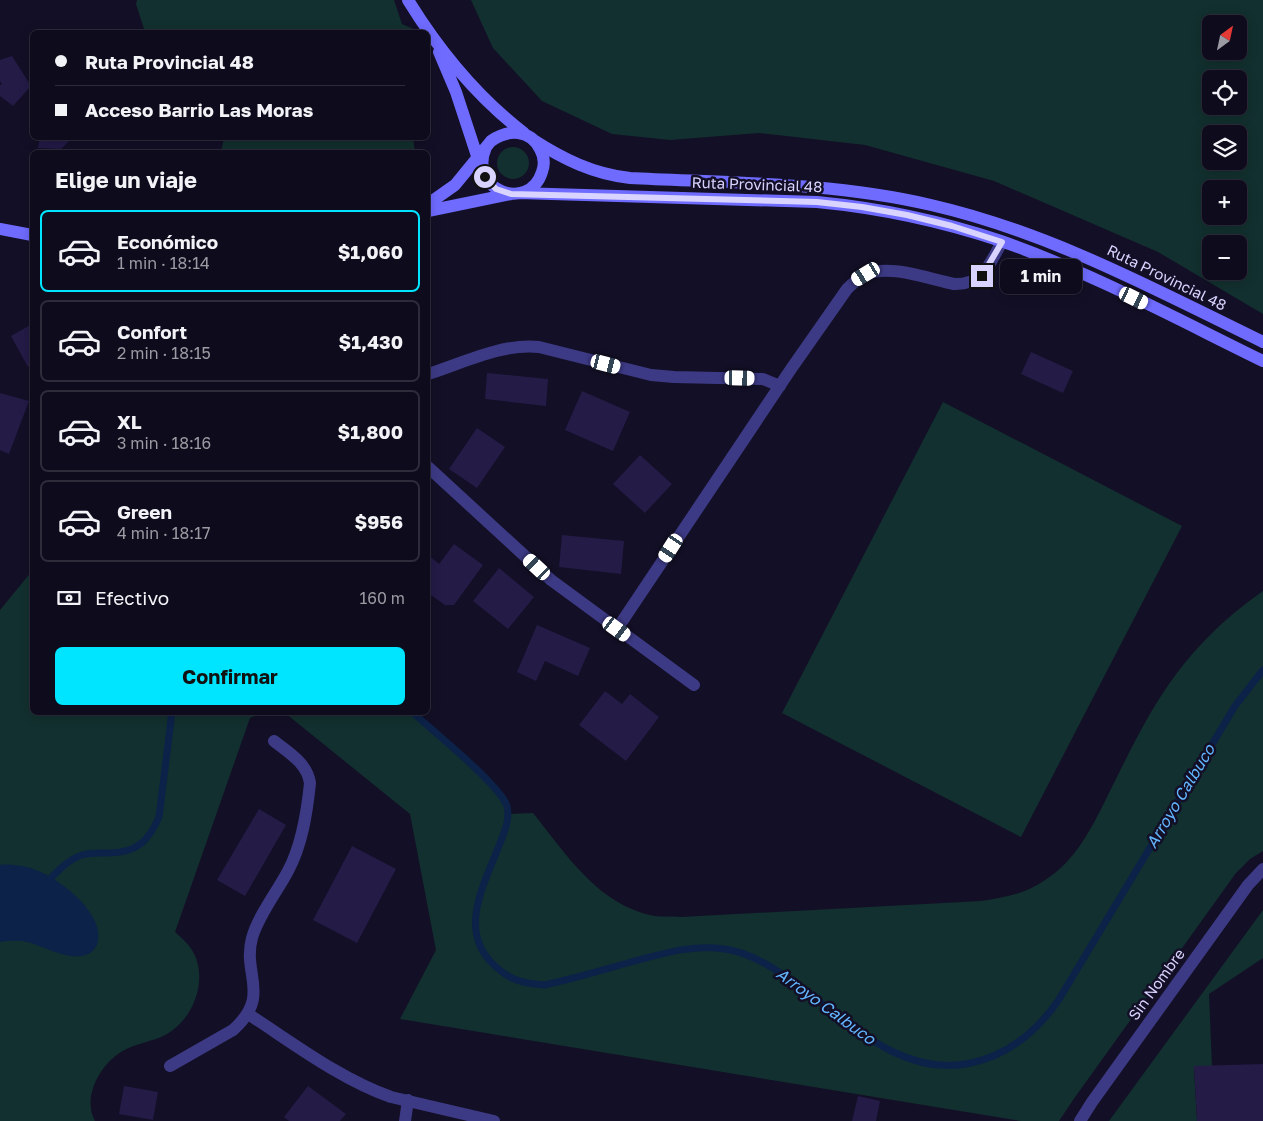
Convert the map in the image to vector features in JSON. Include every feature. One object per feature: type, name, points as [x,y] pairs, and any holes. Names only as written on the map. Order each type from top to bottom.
[{"type":"main road","name":"Ruta Provincial 48","points":[[408,0],[426,30]]},
{"type":"main road","name":"Ruta Provincial 48","points":[[430,36],[456,92],[485,177],[496,189],[515,193],[817,202],[907,215],[952,226],[1002,242],[1105,284],[1263,361]]},
{"type":"main road","name":"Ruta Provincial 48","points":[[432,39],[494,110],[529,137],[571,162],[606,174],[630,178],[842,190],[932,205],[1008,227],[1102,264],[1263,342]]},
{"type":"main road","name":"Ruta Provincial 48","points":[[430,203],[454,186],[491,141],[504,133],[511,132],[529,137],[542,151],[544,166],[533,186],[515,193]]},
{"type":"main road","points":[[485,177],[482,162],[486,147]]},
{"type":"main road","points":[[430,212],[515,193]]},
{"type":"main road","points":[[1002,242],[1008,227]]},
{"type":"main road","points":[[0,229],[30,235]]},
{"type":"street","points":[[617,629],[847,288],[861,278],[879,271],[890,270],[954,284],[974,282],[982,276],[1002,242]]},
{"type":"street","points":[[430,373],[510,347],[529,346],[651,375],[674,378],[763,379],[780,386]]},
{"type":"street","points":[[430,469],[551,580],[694,685]]},
{"type":"street","points":[[170,1066],[225,1035],[241,1023],[252,1005],[254,995],[251,959],[252,939],[255,929],[294,859],[301,838],[310,783],[309,774],[304,766],[274,741]]},
{"type":"street","name":"Sin Nombre","points":[[1080,1121],[1248,885],[1263,870]]},
{"type":"street","points":[[248,1014],[359,1084],[375,1091],[494,1121]]},
{"type":"street","points":[[405,1121],[408,1100]]},
{"type":"green space","points":[[137,0],[394,0],[402,24],[416,30],[144,30],[136,4]]},
{"type":"green space","points":[[471,0],[1263,0],[1263,314],[1205,280],[1247,280],[1247,235],[1202,235],[1202,278],[1158,252],[994,181],[865,145],[759,133],[670,140],[612,134],[542,101],[493,48]]},
{"type":"green space","points":[[224,140],[413,140],[415,150],[221,150]]},
{"type":"green space","points":[[513,147],[525,151],[529,163],[525,175],[513,179],[501,175],[497,163],[501,151]]},
{"type":"green space","points":[[943,402],[1182,526],[1021,837],[782,713]]},
{"type":"green space","points":[[30,573],[30,715],[257,715],[250,718],[175,932],[190,947],[196,958],[199,980],[195,1001],[190,1011],[176,1028],[156,1039],[126,1049],[106,1065],[95,1082],[92,1092],[92,1112],[95,1121],[0,1121],[0,610]]},
{"type":"green space","points":[[1263,591],[1263,851],[1250,859],[1236,873],[1059,1121],[1021,1121],[400,1019],[436,950],[410,814],[287,715],[414,715],[492,785],[504,799],[508,814],[533,813],[571,861],[600,889],[616,901],[634,910],[654,916],[681,917],[981,901],[1005,897],[1028,890],[1054,874],[1074,854],[1103,806],[1139,733],[1169,683],[1205,640]]},
{"type":"green space","points":[[1263,910],[1263,958],[1209,994],[1212,1066],[1194,1067],[1197,1121],[1109,1121]]},
{"type":"water","points":[[0,865],[27,867],[38,871],[63,885],[75,895],[94,918],[98,930],[98,942],[93,950],[86,955],[71,956],[27,942],[0,942]]},
{"type":"building","points":[[12,56],[30,84],[30,87],[13,106],[0,96],[0,85],[2,84],[0,81],[0,60]]},
{"type":"building","points":[[40,140],[70,140],[61,149],[38,148]]},
{"type":"building","points":[[30,325],[30,365],[28,367],[11,336]]},
{"type":"building","points":[[1031,352],[1073,371],[1063,393],[1021,374]]},
{"type":"building","points":[[487,373],[548,379],[546,406],[485,399]]},
{"type":"building","points":[[582,391],[630,412],[613,451],[565,430]]},
{"type":"building","points":[[0,393],[29,401],[9,454],[0,450]]},
{"type":"building","points":[[477,428],[505,447],[477,488],[449,469]]},
{"type":"building","points":[[640,455],[672,484],[645,513],[613,484]]},
{"type":"building","points":[[562,535],[624,541],[621,574],[559,567]]},
{"type":"building","points":[[454,544],[483,565],[454,605],[445,605],[430,594],[430,557],[439,564]]},
{"type":"building","points":[[499,568],[534,597],[508,629],[473,601]]},
{"type":"building","points":[[537,625],[590,648],[578,676],[545,661],[536,681],[517,672]]},
{"type":"building","points":[[605,691],[622,704],[630,694],[659,717],[626,761],[579,725]]},
{"type":"building","points":[[259,809],[286,825],[245,896],[217,880]]},
{"type":"building","points":[[352,846],[396,869],[357,943],[313,920]]},
{"type":"building","points":[[1263,1064],[1263,1121],[1197,1121],[1194,1066]]},
{"type":"building","points":[[124,1086],[158,1092],[153,1120],[119,1114]]},
{"type":"building","points":[[308,1086],[346,1114],[340,1121],[289,1121],[284,1117]]},
{"type":"building","points":[[858,1096],[880,1101],[876,1121],[852,1121]]},
{"type":"waterway","name":"Arroyo Calbuco","points":[[415,715],[479,772],[502,797],[507,806],[508,815],[505,829],[478,902],[476,933],[481,947],[490,961],[508,976],[527,983],[544,985],[677,951],[700,948],[724,949],[750,956],[774,969],[873,1041],[896,1053],[920,1062],[945,1066],[971,1063],[998,1054],[1020,1041],[1050,1012],[1235,706],[1263,670]]},
{"type":"waterway","name":"Arroyo Calbuco","points":[[45,884],[62,867],[77,857],[89,853],[127,851],[140,844],[151,833],[159,817],[172,715]]},
{"type":"route","points":[[485,177],[496,189],[511,194],[796,200],[862,207],[907,215],[952,226],[1002,242],[982,276]]}]
